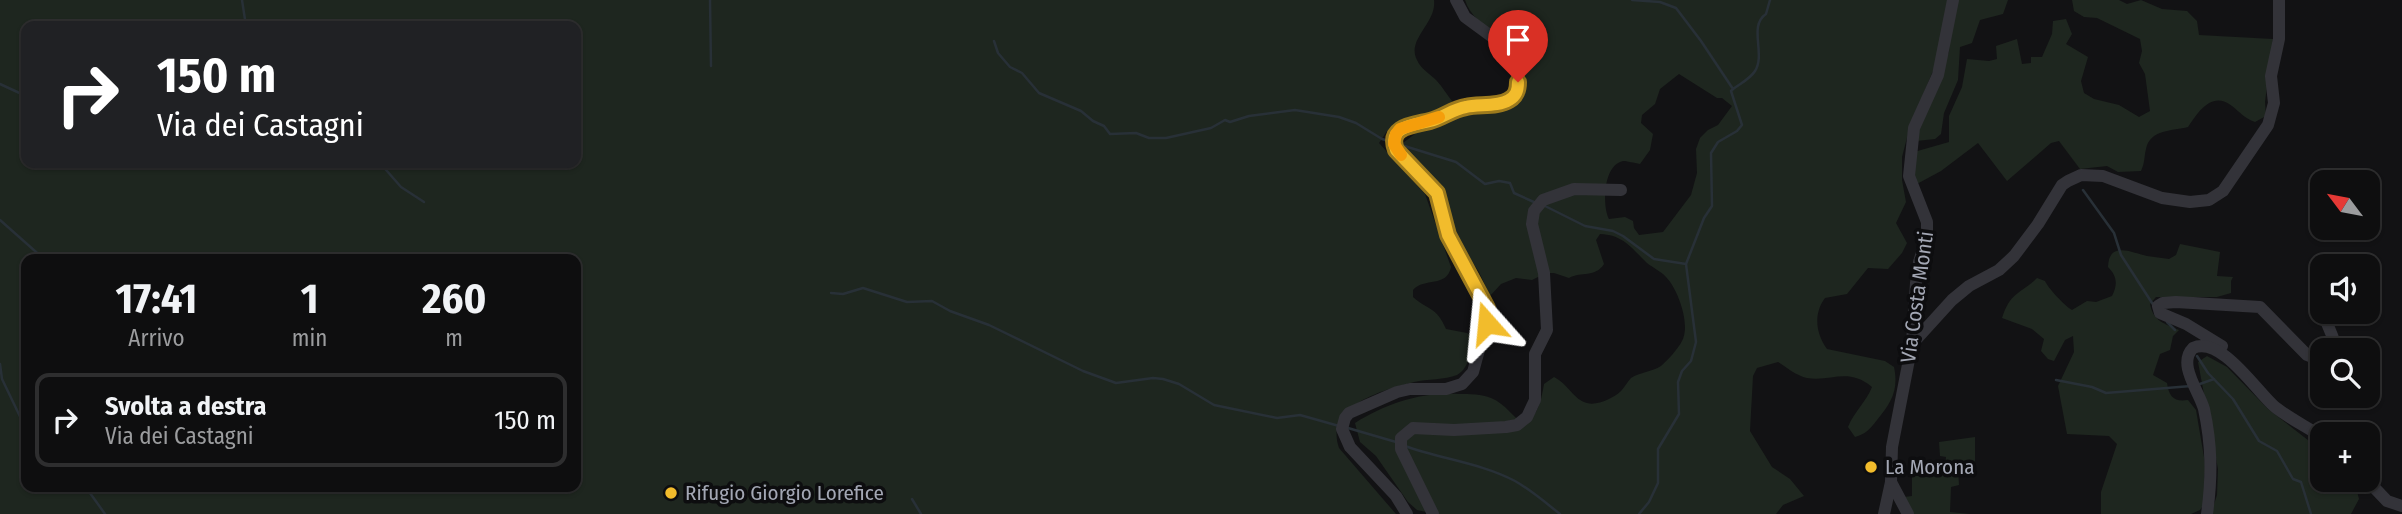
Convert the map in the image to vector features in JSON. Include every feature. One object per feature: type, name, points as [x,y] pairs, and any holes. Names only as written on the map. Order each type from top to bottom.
[{"type":"street","points":[[1407,514],[1396,496],[1350,447],[1342,429],[1349,413],[1397,392],[1410,389],[1446,389],[1462,384],[1473,372],[1487,323],[1487,308],[1448,235],[1437,193],[1396,150],[1394,144],[1396,134],[1406,126],[1434,120],[1464,107],[1504,103],[1515,95],[1518,89],[1517,75],[1509,55],[1495,39],[1465,17],[1456,0]]},
{"type":"street","name":"Via Costa Monti","points":[[1908,514],[1891,482],[1892,447],[1912,344],[1919,262],[1927,237],[1927,222],[1909,176],[1910,162],[1914,128],[1938,75],[1954,0]]},
{"type":"street","points":[[1912,344],[1952,300],[1969,286],[1999,270],[2014,256],[2068,181],[2081,175],[2103,176],[2162,198],[2200,202],[2218,195],[2237,173],[2268,125],[2274,103],[2272,76],[2279,39],[2279,0]]},
{"type":"street","points":[[1433,514],[1401,449],[1401,438],[1413,428],[1454,430],[1506,427],[1517,425],[1524,420],[1535,400],[1535,354],[1547,330],[1544,272],[1532,224],[1534,211],[1543,200],[1574,190],[1621,190]]},
{"type":"street","points":[[2251,380],[2252,376],[2245,366],[2228,351],[2186,324],[2160,313],[2158,306],[2167,302],[2260,307],[2310,356]]},
{"type":"street","points":[[2207,514],[2212,472],[2203,409],[2187,365],[2188,355],[2198,345],[2208,347],[2237,366],[2275,406],[2310,429]]},
{"type":"street","points":[[1885,514],[1891,482]]},
{"type":"street","points":[[2378,492],[2387,501],[2402,506]]},
{"type":"shaded area","points":[[0,0],[1434,0],[1434,8],[1418,38],[1415,52],[1421,66],[1453,102],[1387,131],[1379,143],[1425,194],[1451,267],[1445,278],[1418,286],[1413,290],[1413,297],[1435,312],[1446,329],[1474,336],[1471,352],[1465,368],[1457,375],[1401,385],[1359,402],[1340,421],[1337,433],[1339,448],[1396,514],[0,514]]},
{"type":"shaded area","points":[[1465,0],[1949,0],[1940,54],[1910,126],[1902,157],[1906,202],[1896,223],[1907,243],[1888,269],[1868,268],[1847,294],[1825,298],[1817,317],[1820,337],[1827,349],[1885,361],[1894,367],[1895,389],[1890,402],[1870,429],[1855,437],[1848,427],[1872,387],[1863,381],[1847,376],[1807,378],[1778,362],[1757,368],[1753,376],[1750,431],[1772,467],[1790,479],[1804,496],[1783,505],[1776,514],[1435,514],[1417,510],[1408,502],[1376,456],[1360,442],[1355,423],[1379,410],[1417,397],[1471,394],[1487,397],[1501,404],[1525,425],[1536,411],[1544,384],[1554,377],[1582,401],[1591,404],[1610,399],[1618,394],[1631,378],[1661,366],[1678,348],[1684,334],[1682,308],[1671,283],[1625,242],[1608,235],[1600,234],[1596,240],[1604,264],[1597,271],[1569,278],[1546,273],[1532,280],[1516,278],[1501,284],[1490,296],[1479,272],[1458,240],[1439,189],[1406,153],[1403,143],[1416,133],[1468,113],[1514,107],[1522,97],[1525,77],[1521,63],[1506,43],[1470,11]],"holes":[[[1679,74],[1717,98],[1722,98],[1732,106],[1718,125],[1700,138],[1696,149],[1697,173],[1691,195],[1663,232],[1639,235],[1633,221],[1625,217],[1609,219],[1605,196],[1611,170],[1623,161],[1640,164],[1650,150],[1653,134],[1641,123],[1642,115],[1655,104],[1660,89]]]},
{"type":"shaded area","points":[[1958,0],[2008,0],[2003,14],[1980,20],[1972,43],[1960,47],[1958,80],[1944,113],[1941,134],[1935,139],[1916,141],[1918,123],[1949,52]]},
{"type":"shaded area","points":[[2072,0],[2119,0],[2127,4],[2141,0],[2162,9],[2187,11],[2197,21],[2199,35],[2273,39],[2265,102],[2266,116],[2255,122],[2225,102],[2212,102],[2201,110],[2188,127],[2163,132],[2152,138],[2148,142],[2141,171],[2118,172],[2107,166],[2080,169],[2059,141],[2051,143],[2007,181],[1978,143],[1941,171],[1915,185],[1914,152],[1949,142],[1949,116],[1962,87],[1967,59],[1997,59],[1996,46],[2017,39],[2022,64],[2031,63],[2031,57],[2042,57],[2052,34],[2053,21],[2066,19],[2072,34],[2066,44],[2088,57],[2081,81],[2084,93],[2094,99],[2119,105],[2139,117],[2150,111],[2145,74],[2139,63],[2142,51],[2140,39],[2097,18],[2084,17],[2074,11]]},
{"type":"shaded area","points":[[2180,244],[2220,252],[2217,276],[2233,277],[2231,293],[2217,297],[2156,297],[2150,304],[2157,318],[2179,330],[2173,336],[2170,350],[2160,354],[2153,375],[2167,383],[2173,398],[2188,400],[2196,410],[2205,463],[2204,504],[2200,510],[2191,514],[2101,514],[2101,492],[2117,444],[2109,436],[2067,434],[2058,386],[2074,352],[2073,336],[2065,340],[2054,361],[2041,351],[2044,339],[2032,329],[2002,318],[2013,298],[2037,278],[2045,281],[2057,297],[2072,310],[2087,301],[2096,302],[2112,296],[2116,280],[2108,267],[2109,259],[2116,251],[2169,259],[2176,255]]},
{"type":"shaded area","points":[[2207,356],[2227,367],[2268,409],[2310,442],[2310,492],[2357,492],[2359,499],[2351,514],[2211,514],[2217,495],[2218,469],[2198,362]]},
{"type":"shaded area","points":[[1975,437],[1975,469],[1958,470],[1959,485],[1951,487],[1950,512],[1970,514],[1912,514],[1904,497],[1912,496],[1912,471],[1920,471],[1921,477],[1928,477],[1928,467],[1945,467],[1946,457],[1940,456],[1939,442]]},
{"type":"waterway","points":[[242,0],[245,21]]},
{"type":"waterway","points":[[710,0],[711,66]]},
{"type":"waterway","points":[[1632,0],[1660,2],[1676,8],[1733,89],[1731,91],[1742,125],[1718,142],[1711,153],[1712,206],[1704,218],[1686,264],[1696,342],[1691,361],[1682,371],[1678,382],[1679,414],[1658,449],[1658,483],[1649,502],[1639,514]]},
{"type":"waterway","points":[[1733,89],[1751,76],[1758,64],[1758,26],[1766,14],[1770,0]]},
{"type":"waterway","points":[[994,41],[998,53],[1010,67],[1022,73],[1039,93],[1081,111],[1104,126],[1110,134],[1136,133],[1149,138],[1166,138],[1211,128],[1225,120],[1230,122],[1249,116],[1295,110],[1339,117],[1392,142]]},
{"type":"waterway","points":[[0,84],[21,94]]},
{"type":"waterway","points":[[1398,144],[1456,162],[1485,184],[1499,181],[1510,183],[1514,193],[1536,203]]},
{"type":"waterway","points":[[384,168],[401,187],[424,202]]},
{"type":"waterway","points":[[2083,190],[2114,233],[2121,255],[2154,306]]},
{"type":"waterway","points":[[1543,205],[1585,226],[1613,231],[1654,259],[1686,264]]},
{"type":"waterway","points":[[0,220],[38,254]]},
{"type":"waterway","points":[[831,293],[843,294],[863,288],[907,302],[932,301],[950,311],[989,325],[1083,371],[1116,383],[1163,379],[1179,384],[1214,405],[1277,418],[1300,415],[1339,426]]},
{"type":"waterway","points":[[2167,322],[2175,330]]},
{"type":"waterway","points":[[2197,356],[2208,373],[2233,399],[2259,441],[2277,451],[2293,479],[2301,482],[2311,514]]},
{"type":"waterway","points":[[0,364],[2,379],[21,419]]},
{"type":"waterway","points":[[2197,385],[2214,379]]},
{"type":"waterway","points":[[2056,380],[2092,387],[2106,393],[2191,386]]},
{"type":"waterway","points":[[1348,428],[1396,442]]},
{"type":"waterway","points":[[1405,446],[1502,475],[1527,488],[1560,514]]},
{"type":"waterway","points":[[89,492],[105,514]]},
{"type":"waterway","points":[[912,499],[921,514]]},
{"type":"slow traffic","points":[[1401,155],[1394,144],[1400,129],[1439,117]]},
{"type":"place","name":"La Morona","points":[[1871,467]]},
{"type":"place","name":"Rifugio Giorgio Lorefice","points":[[671,493]]},
{"type":"route","points":[[1487,323],[1487,308],[1448,235],[1437,193],[1396,150],[1394,141],[1398,131],[1406,126],[1434,120],[1464,107],[1504,103],[1515,95],[1518,82]]}]
